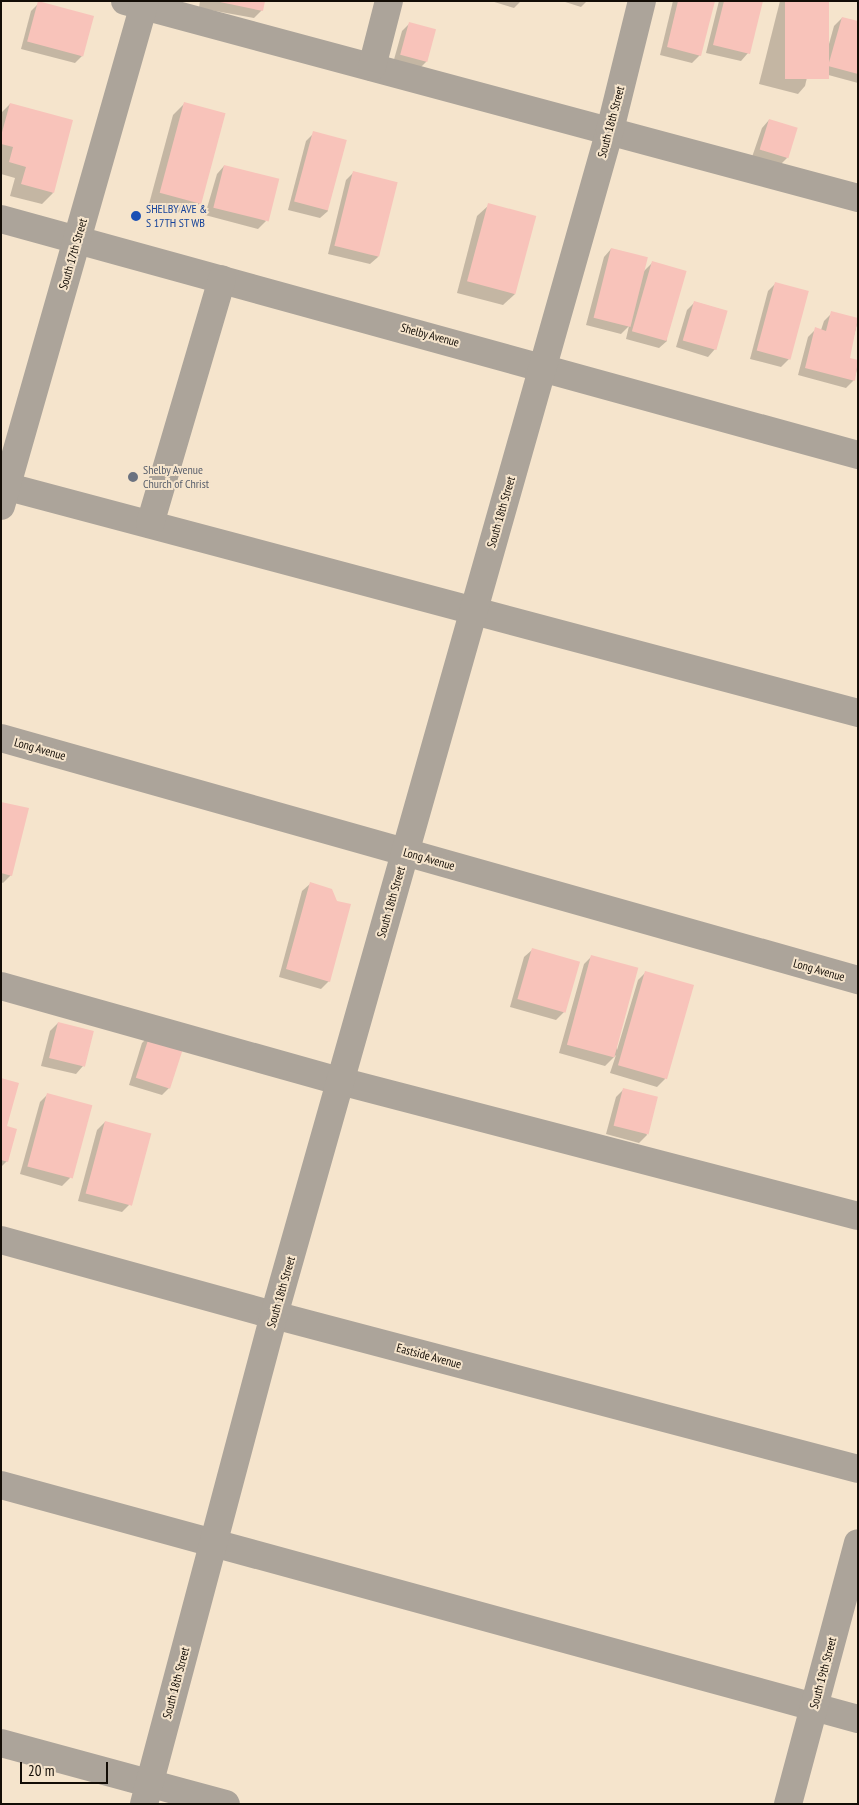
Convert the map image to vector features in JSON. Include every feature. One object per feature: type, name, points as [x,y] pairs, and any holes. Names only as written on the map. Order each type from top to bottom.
[{"type":"street","points":[[372,67],[389,1]]},
{"type":"street","name":"South 18th Street","points":[[147,1793],[274,1315],[610,130],[642,1]]},
{"type":"street","points":[[138,3],[858,198]]},
{"type":"street","name":"South 17th Street","points":[[3,492],[77,239],[138,3]]},
{"type":"street","name":"Shelby Avenue","points":[[1,219],[542,366],[858,455]]},
{"type":"street","points":[[150,524],[222,279]]},
{"type":"street","points":[[3,492],[150,524],[858,713]]},
{"type":"street","name":"Long Avenue","points":[[1,738],[858,980]]},
{"type":"street","points":[[1,986],[340,1081],[858,1216]]},
{"type":"street","name":"Eastside Avenue","points":[[1,1240],[274,1315],[858,1469]]},
{"type":"street","points":[[1,1485],[214,1540],[858,1719]]},
{"type":"street","name":"South 19th Street","points":[[788,1804],[858,1543]]},
{"type":"street","points":[[1,1743],[147,1793],[226,1804]]},
{"type":"building","points":[[38,1],[94,16],[83,57],[27,42]]},
{"type":"building","points":[[215,1],[265,1],[263,11]]},
{"type":"building","points":[[678,1],[715,1],[701,56],[667,47]]},
{"type":"building","points":[[724,1],[763,1],[750,54],[713,45]]},
{"type":"building","points":[[785,1],[829,1],[829,79],[785,79]]},
{"type":"building","points":[[842,17],[858,21],[858,74],[828,66]]},
{"type":"building","points":[[409,22],[436,29],[427,62],[400,55]]},
{"type":"building","points":[[184,102],[226,113],[201,204],[160,193]]},
{"type":"building","points":[[10,103],[73,120],[54,193],[21,184],[26,167],[9,162],[13,147],[1,144],[1,136]]},
{"type":"building","points":[[769,119],[798,128],[788,158],[760,150]]},
{"type":"building","points":[[313,131],[347,140],[328,211],[294,202]]},
{"type":"building","points":[[224,165],[279,179],[269,221],[213,208]]},
{"type":"building","points":[[353,171],[398,182],[379,257],[334,246]]},
{"type":"building","points":[[488,203],[536,216],[515,294],[467,281]]},
{"type":"building","points":[[611,248],[648,257],[630,327],[594,318]]},
{"type":"building","points":[[652,261],[687,271],[666,341],[632,331]]},
{"type":"building","points":[[775,282],[809,291],[790,360],[757,351]]},
{"type":"building","points":[[694,301],[728,311],[716,350],[683,340]]},
{"type":"building","points":[[831,311],[858,318],[850,358],[858,360],[855,381],[805,368],[815,327],[826,331]]},
{"type":"building","points":[[1,802],[29,808],[12,876],[1,873]]},
{"type":"building","points":[[310,882],[332,889],[337,901],[351,904],[330,982],[286,969]]},
{"type":"building","points":[[532,948],[580,962],[565,1013],[517,999]]},
{"type":"building","points":[[591,955],[638,968],[614,1058],[567,1045]]},
{"type":"building","points":[[645,971],[694,985],[667,1079],[618,1065]]},
{"type":"building","points":[[58,1022],[94,1031],[85,1067],[49,1058]]},
{"type":"building","points":[[150,1034],[184,1045],[170,1089],[136,1078]]},
{"type":"building","points":[[1,1078],[19,1083],[7,1126],[17,1129],[8,1162],[1,1160]]},
{"type":"building","points":[[623,1088],[658,1097],[648,1135],[614,1126]]},
{"type":"building","points":[[47,1093],[92,1105],[73,1179],[27,1166]]},
{"type":"building","points":[[105,1121],[151,1133],[132,1206],[86,1193]]},
{"type":"place","name":"SHELBY AVE & S 17TH ST WB","points":[[136,216]]},
{"type":"place","name":"Shelby Avenue Church of Christ","points":[[133,477]]}]
